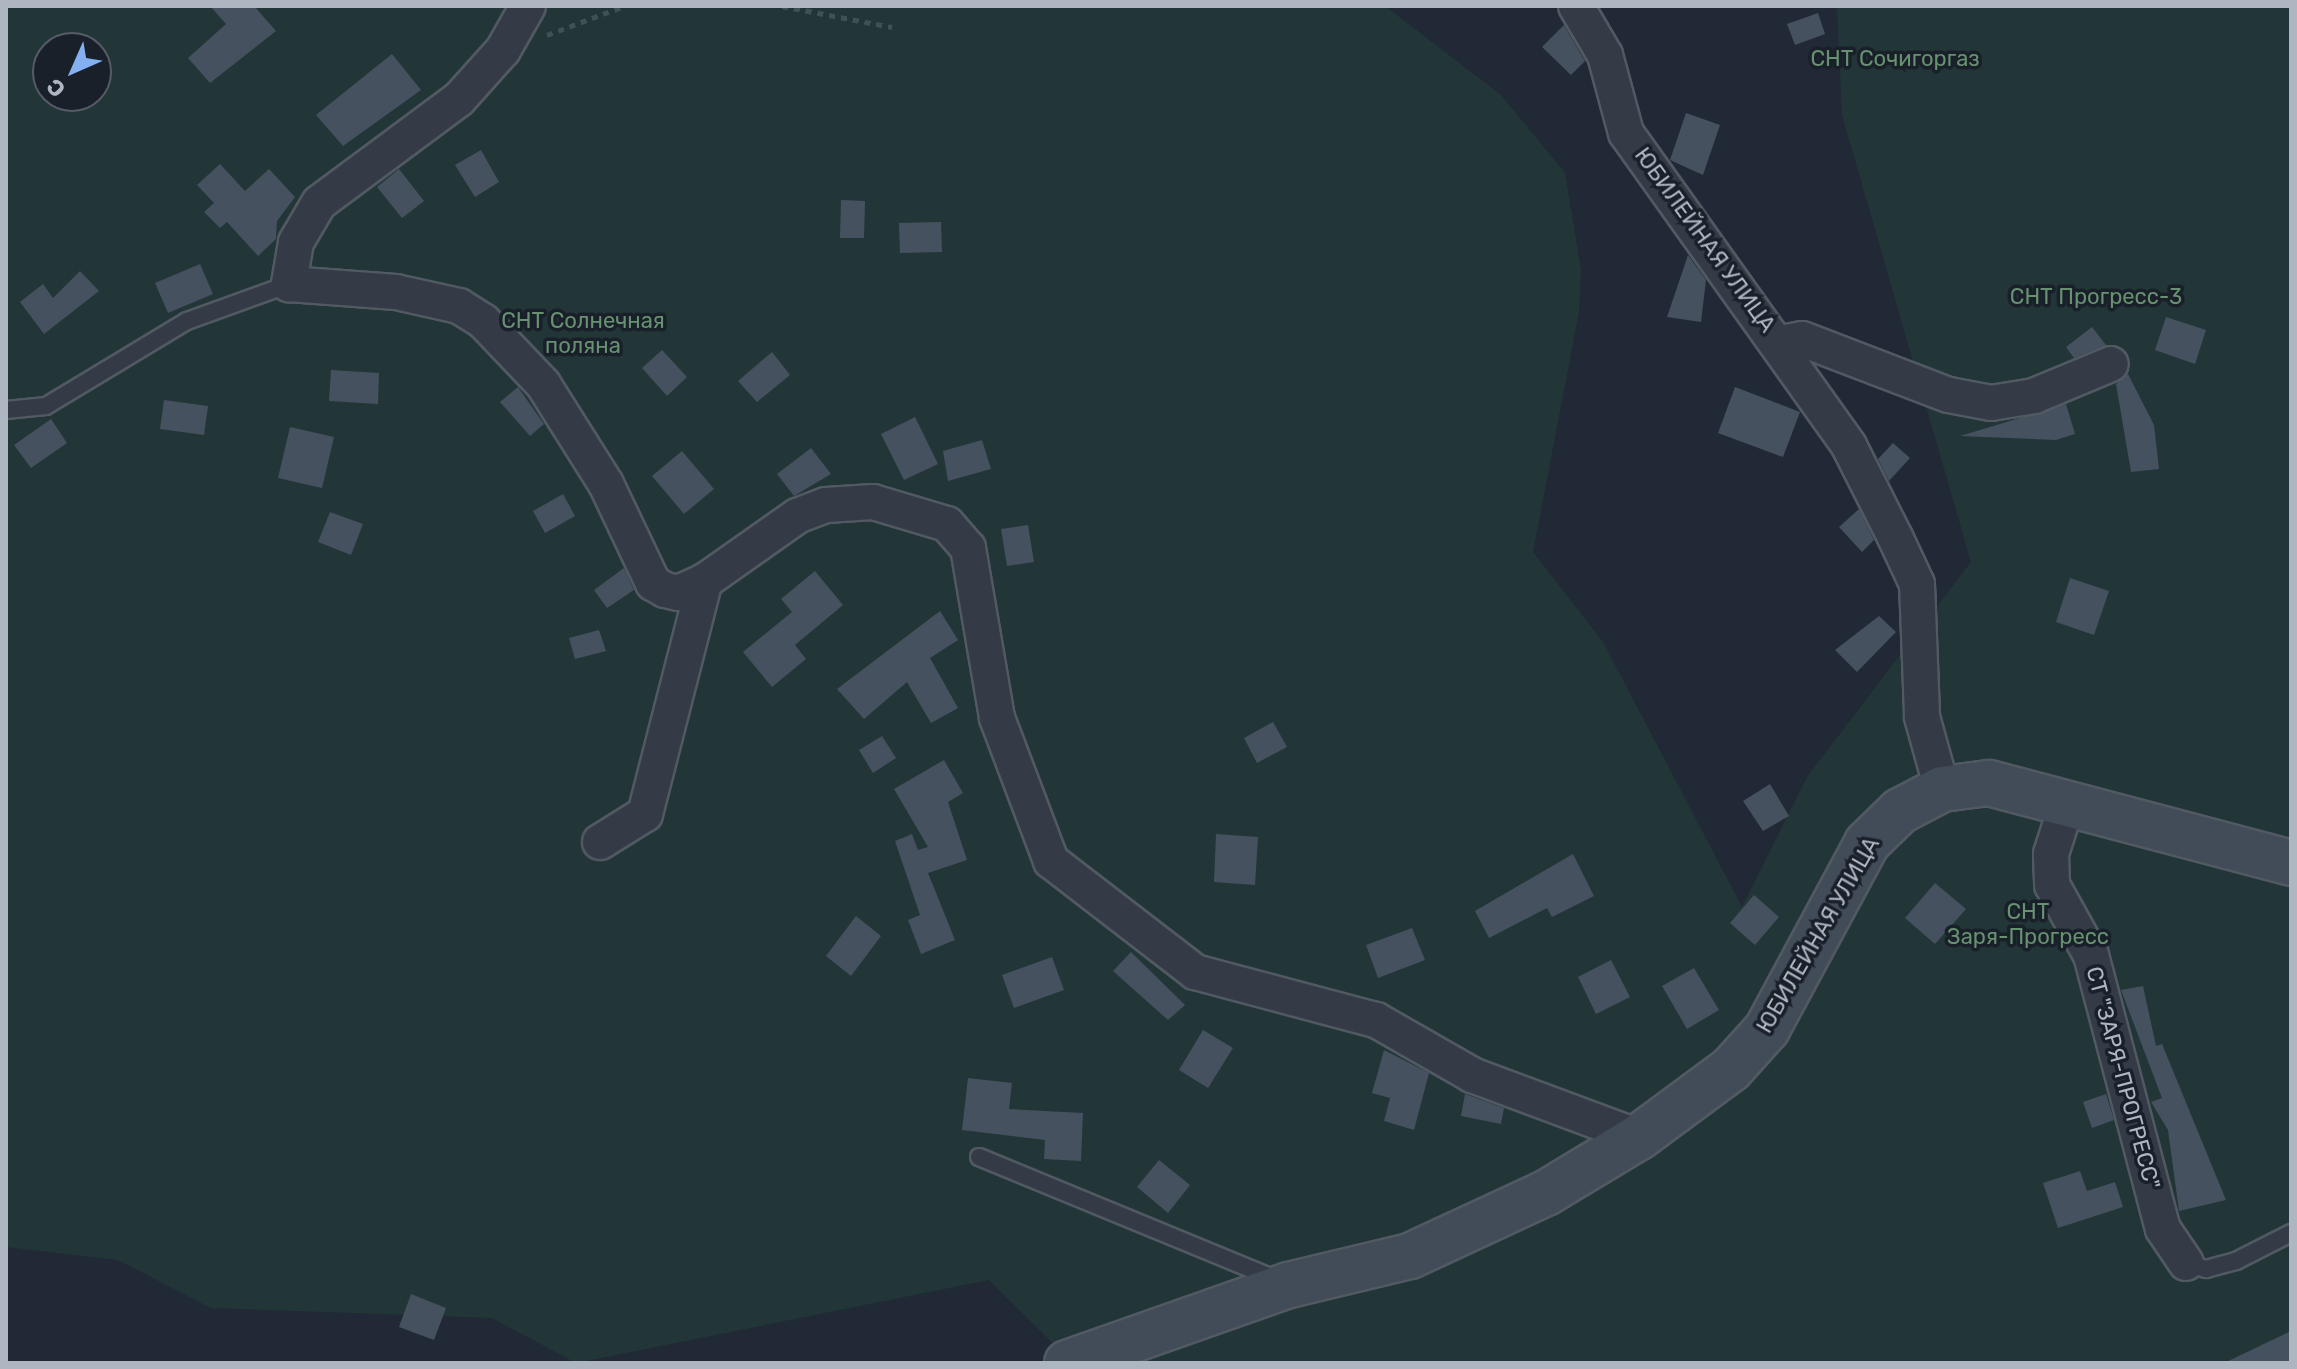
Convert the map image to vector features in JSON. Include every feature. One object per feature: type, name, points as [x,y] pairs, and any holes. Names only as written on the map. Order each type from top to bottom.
[{"type":"street","points":[[528,6],[503,50],[459,99],[319,203],[296,242],[289,284],[396,292],[459,306],[483,321],[543,384],[606,484],[653,583],[678,593],[705,581],[797,516],[826,505],[873,502],[947,524],[968,548],[997,718],[1051,861],[1195,972],[1376,1020],[1472,1075],[1639,1137]]},
{"type":"street","name":"ЮБИЛЕЙНАЯ УЛИЦА","points":[[1576,6],[1605,55],[1626,133],[1780,343],[1849,446],[1917,584],[1922,717],[1942,789]]},
{"type":"street","points":[[1780,343],[1802,339],[1949,395],[1991,403],[2034,396],[2111,364]]},
{"type":"street","points":[[600,842],[645,814],[705,581]]},
{"type":"street","name":"ЮБИЛЕЙНАЯ УЛИЦА","points":[[1067,1363],[1289,1285],[1444,1241],[1546,1193],[1639,1137],[1731,1069],[1767,1029],[1867,843],[1900,811],[1942,789],[1989,783],[2068,801],[2291,863]]},
{"type":"street","name":"СТ \"ЗАРЯ-ПРОГРЕСС\"","points":[[2068,801],[2051,854],[2052,885],[2091,955],[2163,1229],[2186,1263]]},
{"type":"lane","points":[[6,410],[46,406],[187,321],[289,284]]},
{"type":"lane","points":[[979,1157],[1289,1285]]},
{"type":"lane","points":[[2186,1263],[2206,1269],[2236,1261],[2291,1233]]},
{"type":"path","points":[[503,50],[521,50],[624,6]]},
{"type":"path","points":[[782,6],[892,27]]},
{"type":"green space","points":[[6,6],[1385,6],[1501,95],[1565,173],[1581,270],[1579,312],[1533,552],[1603,642],[1742,907],[1807,777],[1971,562],[1842,115],[1837,6],[2291,6],[2291,1363],[1073,1363],[989,1280],[576,1363],[492,1318],[211,1308],[118,1260],[6,1247]]},
{"type":"building","points":[[210,6],[254,6],[276,31],[210,83],[188,58],[226,24]]},
{"type":"building","points":[[1818,13],[1825,34],[1795,45],[1787,24]]},
{"type":"building","points":[[1564,25],[1585,61],[1571,75],[1542,47]]},
{"type":"building","points":[[392,54],[421,90],[343,146],[316,115]]},
{"type":"building","points":[[1686,113],[1720,125],[1703,175],[1670,160]]},
{"type":"building","points":[[481,150],[499,182],[475,197],[455,165]]},
{"type":"building","points":[[220,164],[245,191],[269,169],[295,197],[277,221],[276,239],[258,256],[227,222],[220,228],[204,212],[214,203],[197,185]]},
{"type":"building","points":[[399,169],[424,201],[402,218],[377,187]]},
{"type":"building","points":[[841,200],[865,201],[864,238],[840,238]]},
{"type":"building","points":[[941,222],[942,252],[900,253],[899,223]]},
{"type":"building","points":[[1688,255],[1706,280],[1701,322],[1667,317]]},
{"type":"building","points":[[200,264],[213,294],[168,313],[155,283]]},
{"type":"building","points":[[80,271],[99,291],[44,334],[20,302],[43,284],[53,298]]},
{"type":"building","points":[[2166,317],[2206,330],[2195,364],[2155,350]]},
{"type":"building","points":[[2092,327],[2106,345],[2074,358],[2066,347]]},
{"type":"building","points":[[662,350],[687,377],[667,396],[642,368]]},
{"type":"building","points":[[772,352],[790,375],[757,402],[738,381]]},
{"type":"building","points":[[331,370],[379,373],[378,404],[329,401]]},
{"type":"building","points":[[2128,374],[2154,425],[2159,469],[2131,472],[2116,384]]},
{"type":"building","points":[[518,387],[544,424],[530,436],[500,402]]},
{"type":"building","points":[[1735,387],[1800,412],[1783,457],[1718,433]]},
{"type":"building","points":[[164,400],[208,406],[204,435],[160,429]]},
{"type":"building","points":[[2066,404],[2075,434],[2056,440],[1960,436]]},
{"type":"building","points":[[915,417],[938,464],[904,480],[881,434]]},
{"type":"building","points":[[51,419],[67,443],[31,468],[14,445]]},
{"type":"building","points":[[290,427],[334,437],[322,488],[278,478]]},
{"type":"building","points":[[982,440],[991,469],[948,481],[943,451]]},
{"type":"building","points":[[1893,443],[1910,458],[1889,481],[1878,459]]},
{"type":"building","points":[[811,448],[831,474],[794,496],[777,474]]},
{"type":"building","points":[[682,451],[714,489],[684,514],[652,476]]},
{"type":"building","points":[[563,494],[575,516],[545,533],[533,511]]},
{"type":"building","points":[[1859,509],[1874,540],[1862,552],[1839,527]]},
{"type":"building","points":[[330,512],[363,524],[351,555],[318,542]]},
{"type":"building","points":[[1028,525],[1034,562],[1007,566],[1001,529]]},
{"type":"building","points":[[624,568],[634,590],[607,608],[594,590]]},
{"type":"building","points":[[815,571],[843,605],[795,645],[806,659],[772,687],[743,652],[792,612],[781,599]]},
{"type":"building","points":[[2070,578],[2109,591],[2094,635],[2056,622]]},
{"type":"building","points":[[940,611],[958,640],[930,658],[958,708],[931,723],[907,682],[864,719],[837,689]]},
{"type":"building","points":[[1879,616],[1896,632],[1857,672],[1835,650]]},
{"type":"building","points":[[599,630],[606,651],[575,659],[569,638]]},
{"type":"building","points":[[1273,722],[1287,747],[1257,763],[1244,738]]},
{"type":"building","points":[[882,736],[896,758],[873,773],[859,750]]},
{"type":"building","points":[[944,760],[963,793],[948,802],[967,860],[928,873],[955,940],[921,954],[908,920],[920,915],[895,841],[912,834],[918,850],[928,847],[894,789]]},
{"type":"building","points":[[1770,784],[1789,816],[1763,831],[1743,801]]},
{"type":"building","points":[[1216,834],[1258,837],[1255,885],[1214,882]]},
{"type":"building","points":[[1573,854],[1594,896],[1552,917],[1547,908],[1489,938],[1475,911]]},
{"type":"building","points":[[1935,883],[1966,909],[1935,944],[1905,918]]},
{"type":"building","points":[[1754,895],[1779,917],[1755,945],[1730,923]]},
{"type":"building","points":[[856,916],[881,936],[851,976],[826,956]]},
{"type":"building","points":[[1412,928],[1425,960],[1378,978],[1366,945]]},
{"type":"building","points":[[1131,952],[1185,1005],[1168,1020],[1113,971]]},
{"type":"building","points":[[1052,957],[1064,990],[1014,1008],[1002,975]]},
{"type":"building","points":[[1611,960],[1630,997],[1596,1014],[1578,977]]},
{"type":"building","points":[[1694,968],[1719,1010],[1687,1029],[1662,986]]},
{"type":"building","points":[[2143,986],[2156,1046],[2162,1044],[2226,1200],[2179,1211],[2168,1130],[2151,1102],[2162,1098],[2121,990]]},
{"type":"building","points":[[1203,1030],[1233,1048],[1208,1088],[1179,1070]]},
{"type":"building","points":[[1384,1050],[1429,1073],[1414,1130],[1384,1121],[1390,1098],[1372,1093]]},
{"type":"building","points":[[968,1078],[1012,1083],[1009,1109],[1083,1113],[1081,1161],[1044,1159],[1045,1140],[962,1130]]},
{"type":"building","points":[[1465,1094],[1504,1108],[1501,1124],[1461,1116]]},
{"type":"building","points":[[2106,1094],[2114,1120],[2092,1128],[2083,1102]]},
{"type":"building","points":[[1159,1160],[1190,1185],[1168,1213],[1137,1187]]},
{"type":"building","points":[[2080,1171],[2087,1191],[2115,1182],[2123,1207],[2058,1228],[2043,1183]]},
{"type":"building","points":[[411,1294],[446,1308],[434,1340],[399,1327]]},
{"type":"building","points":[[2291,1331],[2291,1363],[2224,1363]]},
{"type":"park label","name":"СНТ Сочигоргаз","points":[[1895,59]]},
{"type":"park label","name":"СНТ Прогресс-3","points":[[2096,297]]},
{"type":"park label","name":"СНТ Солнечная поляна","points":[[583,332]]},
{"type":"park label","name":"СНТ Заря-Прогресс","points":[[2028,924]]}]
